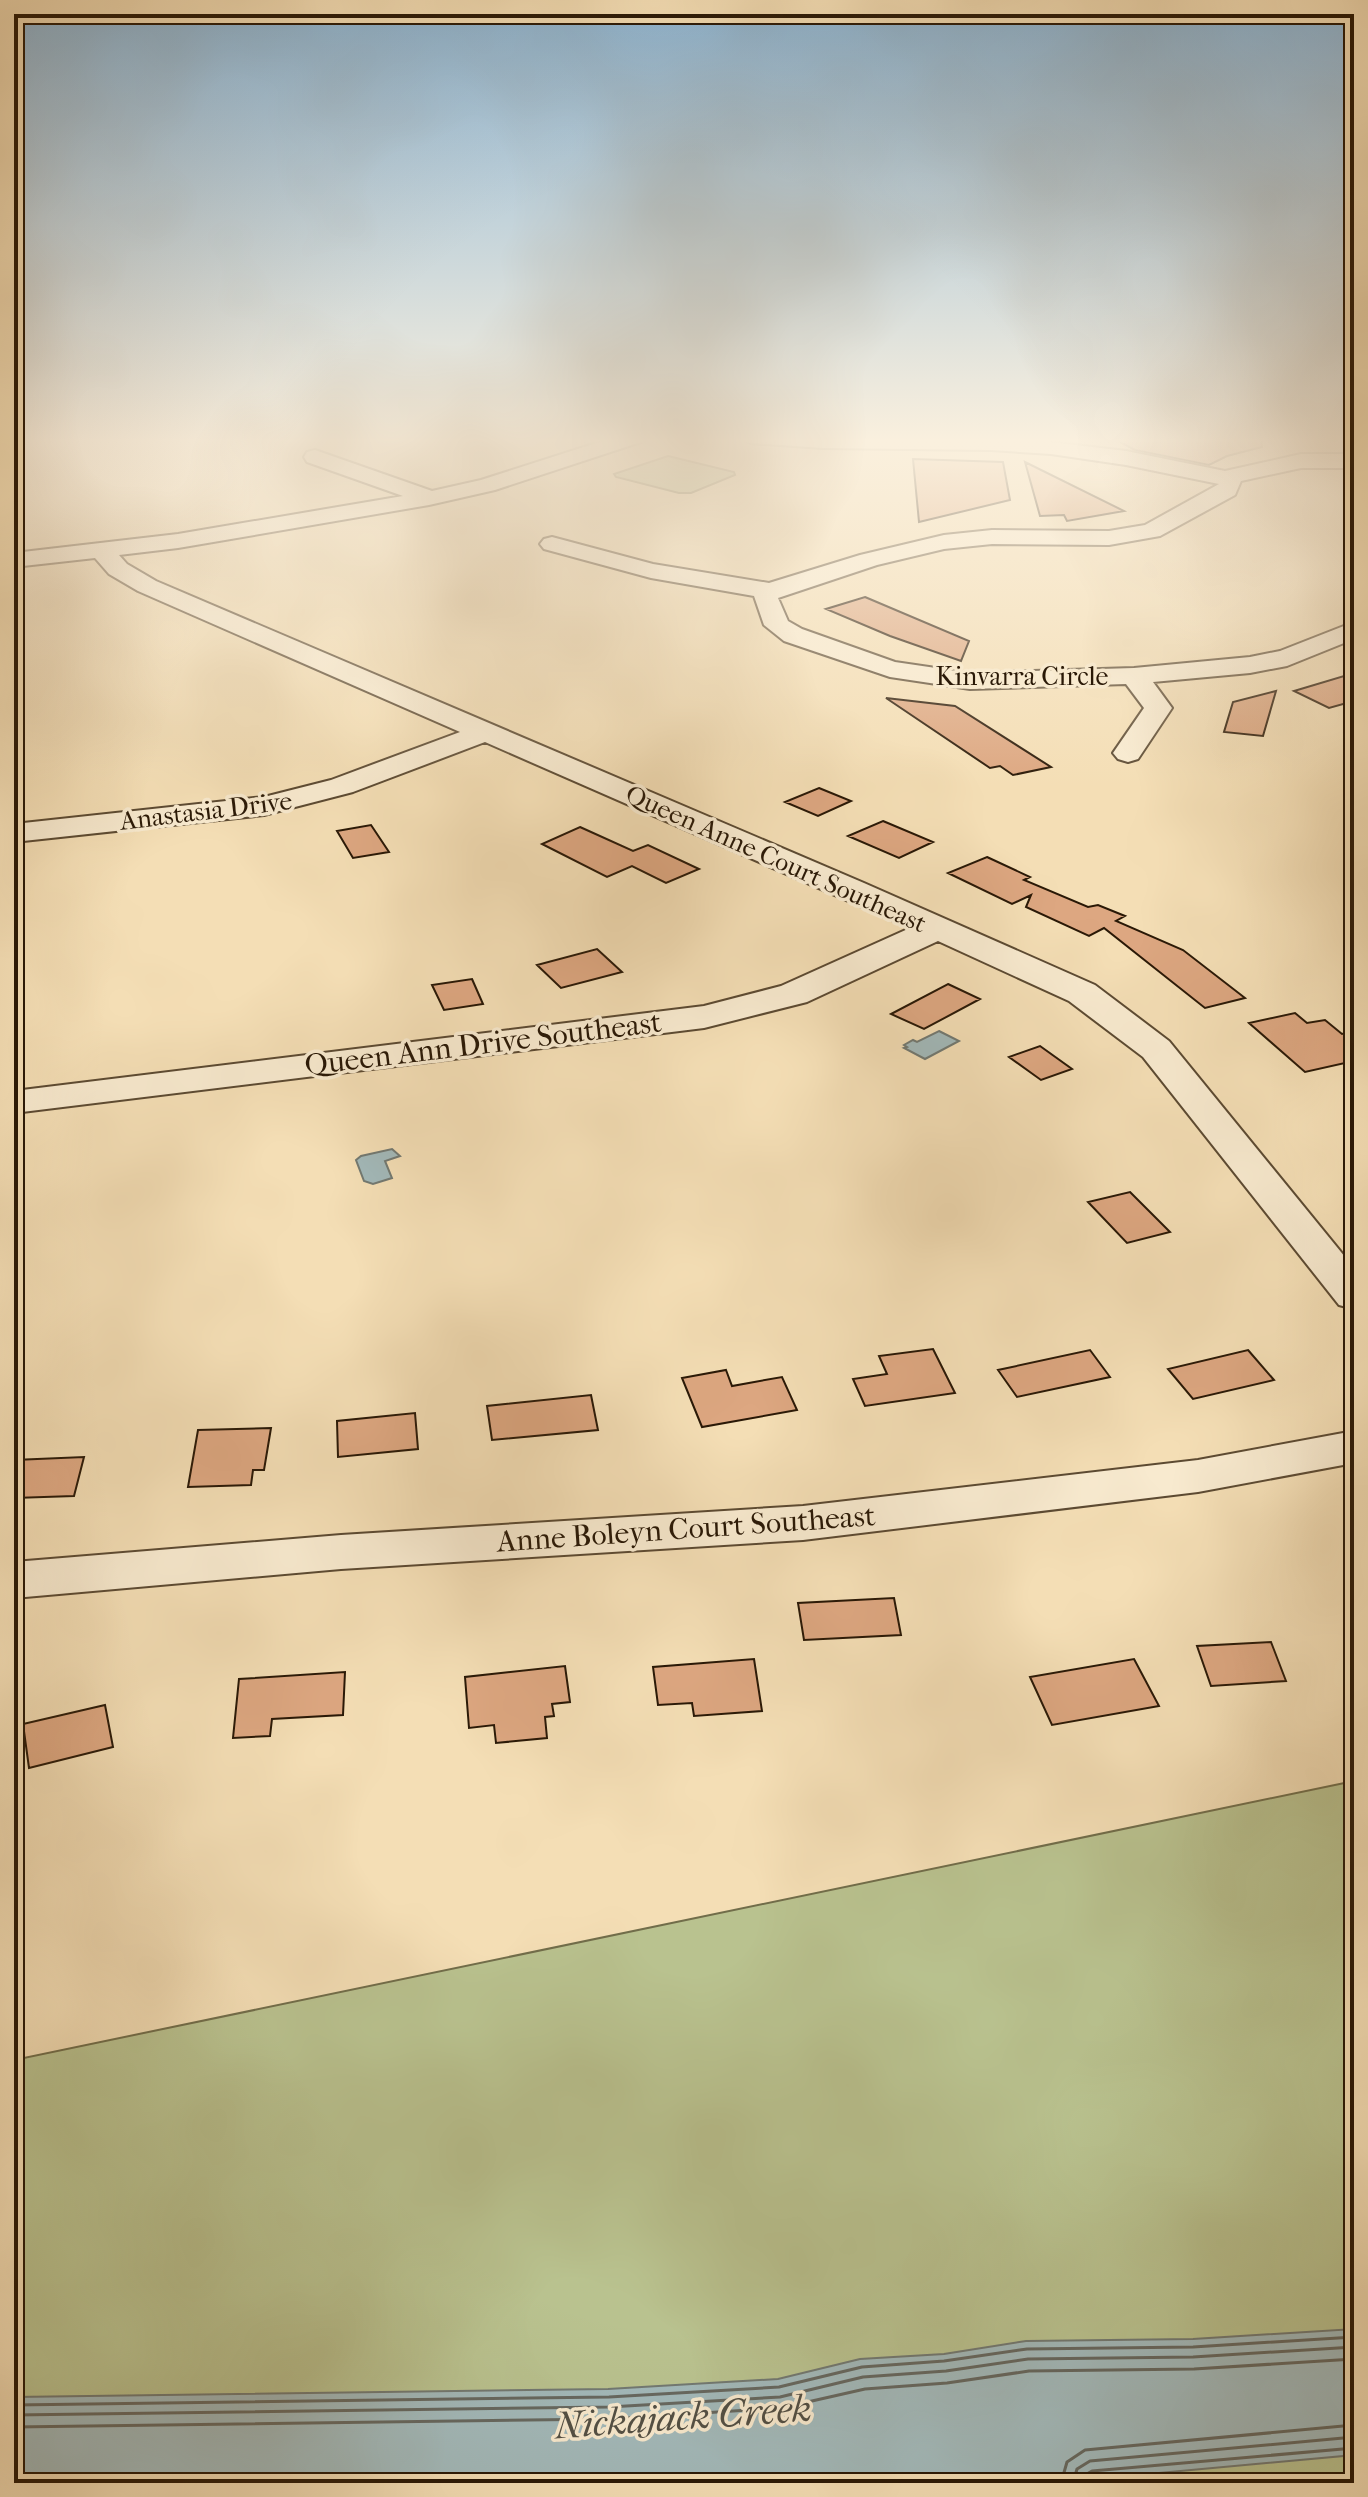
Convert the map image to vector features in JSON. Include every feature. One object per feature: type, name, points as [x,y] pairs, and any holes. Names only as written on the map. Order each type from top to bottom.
[{"type":"street","points":[[14,560],[77,554]]},
{"type":"street","name":"Queen Anne Court Southeast","points":[[104,554],[118,569],[147,586],[1082,993],[1156,1049],[1354,1296]]},
{"type":"street","points":[[587,554],[651,571],[770,591],[893,554]]},
{"type":"street","name":"Kinvarra Circle","points":[[770,591],[765,598],[777,625],[793,635],[890,669],[970,681],[1134,676],[1250,665],[1287,658],[1354,630]]},
{"type":"street","points":[[1128,753],[1158,708],[1134,676]]},
{"type":"street","name":"Anastasia Drive","points":[[14,833],[264,806],[342,786],[483,733]]},
{"type":"street","name":"Queen Ann Drive Southeast","points":[[14,1102],[704,1017],[794,994],[936,929]]},
{"type":"street","name":"Anne Boleyn Court Southeast","points":[[14,1580],[341,1552],[803,1523],[1198,1476],[1354,1447]]},
{"type":"green space","points":[[1354,1781],[1354,2483],[14,2483],[14,2060]]},
{"type":"water","points":[[939,1031],[959,1041],[925,1059],[904,1048],[913,1040],[917,1042]]},
{"type":"water","points":[[392,1149],[400,1156],[385,1161],[392,1178],[373,1184],[364,1181],[356,1160]]},
{"type":"water","name":"Nickajack Creek","points":[[1354,2329],[1354,2455],[1051,2483],[14,2483],[14,2397],[608,2389],[778,2379],[860,2359],[944,2354],[1026,2341],[1193,2339]]},
{"type":"building","points":[[865,597],[969,641],[961,661],[826,609]]},
{"type":"building","points":[[1354,673],[1354,701],[1329,708],[1294,691]]},
{"type":"building","points":[[1276,691],[1263,736],[1224,732],[1233,702]]},
{"type":"building","points":[[886,698],[955,706],[1051,767],[1013,775],[1000,766],[990,768]]},
{"type":"building","points":[[819,788],[851,801],[818,816],[785,802]]},
{"type":"building","points":[[883,821],[933,842],[899,858],[848,836]]},
{"type":"building","points":[[371,825],[389,852],[353,858],[337,831]]},
{"type":"building","points":[[580,827],[633,851],[648,845],[699,869],[666,883],[632,866],[607,877],[542,844]]},
{"type":"building","points":[[987,857],[1030,877],[1024,880],[1088,907],[1098,905],[1125,916],[1116,921],[1183,950],[1245,998],[1205,1008],[1104,928],[1089,936],[1026,907],[1031,895],[1012,904],[948,873]]},
{"type":"building","points":[[597,949],[622,972],[561,988],[537,965]]},
{"type":"building","points":[[472,979],[483,1004],[444,1010],[432,985]]},
{"type":"building","points":[[948,984],[980,999],[924,1029],[891,1014]]},
{"type":"building","points":[[1295,1013],[1307,1023],[1325,1020],[1342,1034],[1354,1031],[1354,1061],[1305,1072],[1249,1023]]},
{"type":"building","points":[[1040,1046],[1072,1069],[1041,1080],[1009,1057]]},
{"type":"building","points":[[1130,1192],[1170,1232],[1127,1243],[1088,1202]]},
{"type":"building","points":[[933,1349],[955,1393],[865,1406],[853,1379],[887,1374],[879,1356]]},
{"type":"building","points":[[1090,1350],[1110,1377],[1017,1397],[998,1370]]},
{"type":"building","points":[[1248,1350],[1274,1380],[1193,1399],[1168,1369]]},
{"type":"building","points":[[726,1370],[732,1386],[782,1377],[797,1410],[702,1427],[682,1378]]},
{"type":"building","points":[[591,1395],[598,1430],[492,1440],[487,1406]]},
{"type":"building","points":[[415,1413],[418,1449],[338,1457],[337,1421]]},
{"type":"building","points":[[271,1428],[264,1470],[253,1470],[251,1485],[188,1487],[198,1430]]},
{"type":"building","points":[[84,1457],[74,1496],[14,1498],[14,1460]]},
{"type":"building","points":[[894,1598],[901,1635],[804,1640],[798,1603]]},
{"type":"building","points":[[1271,1642],[1286,1681],[1211,1686],[1197,1646]]},
{"type":"building","points":[[754,1659],[762,1711],[694,1716],[692,1703],[658,1705],[653,1667]]},
{"type":"building","points":[[1134,1659],[1159,1706],[1052,1725],[1030,1677]]},
{"type":"building","points":[[565,1666],[570,1702],[552,1704],[554,1716],[545,1717],[547,1738],[496,1743],[494,1725],[469,1728],[465,1677]]},
{"type":"building","points":[[345,1672],[343,1715],[272,1719],[270,1736],[233,1738],[239,1679]]},
{"type":"building","points":[[105,1705],[113,1747],[29,1768],[23,1724]]}]
